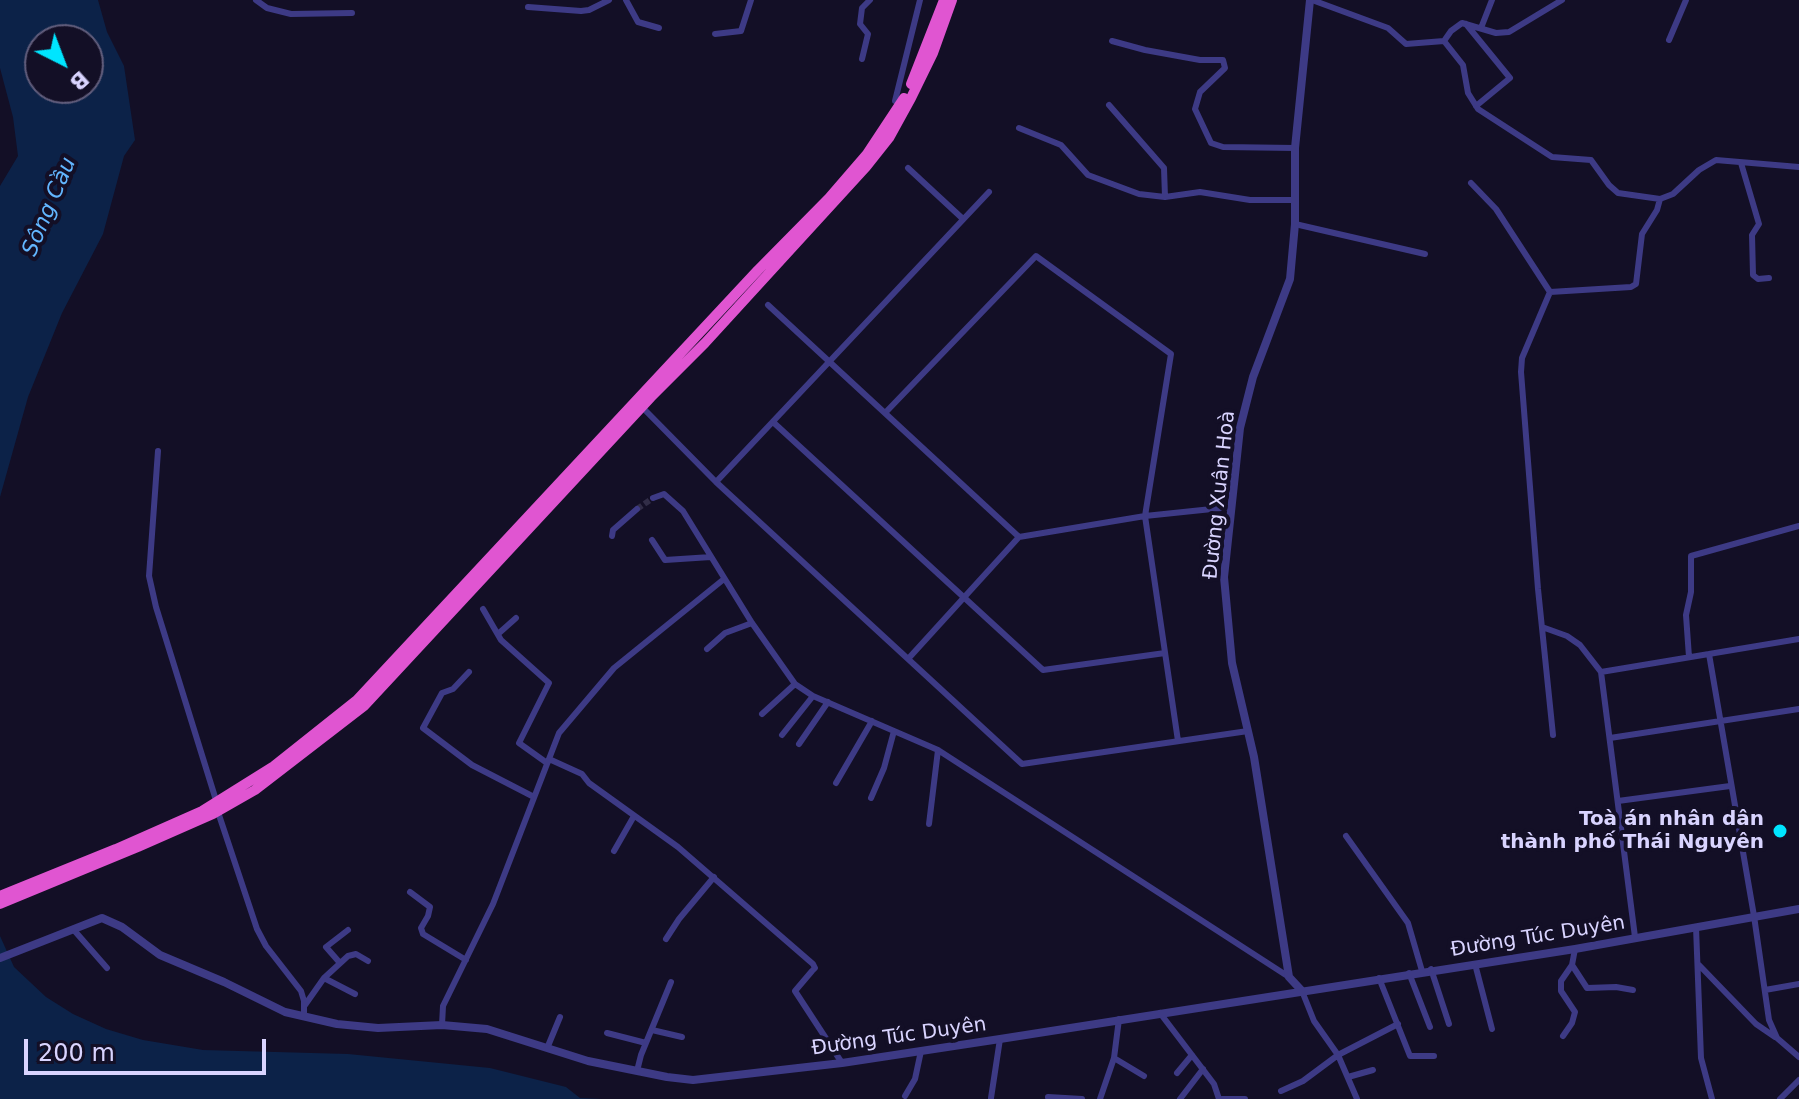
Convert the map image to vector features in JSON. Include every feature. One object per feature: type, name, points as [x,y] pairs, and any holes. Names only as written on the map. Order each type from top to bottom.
[{"type":"highway","points":[[0,904],[221,799],[274,766],[357,700],[639,403],[867,154],[908,90],[944,0]]},
{"type":"highway","points":[[639,403],[705,343],[853,183],[881,148],[901,118],[933,53],[952,0]]},
{"type":"highway","points":[[0,896],[78,869]]},
{"type":"street","points":[[256,0],[267,8],[291,14],[352,13]]},
{"type":"street","points":[[528,7],[581,11],[609,0]]},
{"type":"street","points":[[626,0],[638,22],[659,28]]},
{"type":"street","points":[[715,34],[741,31],[751,0]]},
{"type":"street","points":[[862,59],[868,34],[860,24],[862,8],[870,0]]},
{"type":"street","points":[[895,101],[920,0]]},
{"type":"street","points":[[1311,0],[1388,28],[1406,44],[1444,41]]},
{"type":"street","name":"Đường Xuân Hoà","points":[[1289,977],[1248,731],[1232,663],[1224,577],[1240,428],[1253,377],[1290,279],[1295,224],[1295,148],[1311,0]]},
{"type":"street","points":[[1481,28],[1492,0]]},
{"type":"street","points":[[1444,41],[1460,24],[1496,33],[1509,32],[1562,0]]},
{"type":"street","points":[[1669,40],[1686,0]]},
{"type":"street","points":[[1466,24],[1510,78],[1476,106]]},
{"type":"street","points":[[1112,41],[1200,60],[1223,60],[1225,68],[1200,92],[1195,109],[1211,143],[1223,147],[1295,148]]},
{"type":"street","points":[[1444,41],[1463,65],[1468,93],[1476,106],[1552,157],[1591,160],[1618,193],[1660,199],[1673,194],[1712,161],[1799,167]]},
{"type":"street","points":[[1109,105],[1164,168],[1165,197]]},
{"type":"street","points":[[1019,128],[1061,145],[1088,175],[1139,194],[1165,197],[1200,192],[1250,200],[1295,200]]},
{"type":"street","points":[[1741,163],[1759,224],[1752,235],[1753,275],[1758,279],[1769,278]]},
{"type":"street","points":[[908,168],[963,219]]},
{"type":"street","points":[[1471,183],[1496,209],[1550,292]]},
{"type":"street","points":[[716,482],[989,192]]},
{"type":"street","points":[[1550,292],[1631,287],[1636,284],[1642,234],[1660,199]]},
{"type":"street","points":[[1295,224],[1425,254]]},
{"type":"street","points":[[885,413],[1036,256],[1171,354],[1145,516],[1178,741]]},
{"type":"street","points":[[1550,292],[1522,358],[1521,372],[1553,735]]},
{"type":"street","points":[[768,305],[1019,537]]},
{"type":"street","points":[[639,403],[716,482],[1022,764],[1248,731]]},
{"type":"street","points":[[773,422],[1043,670],[1165,653]]},
{"type":"street","points":[[158,451],[149,576],[215,797]]},
{"type":"street","points":[[653,498],[664,494],[680,508],[752,623],[795,684],[813,696],[938,750],[1289,977],[1302,991],[1314,1021],[1338,1055],[1357,1099]]},
{"type":"street","points":[[908,659],[1019,537],[1145,516],[1231,507]]},
{"type":"street","points":[[612,536],[613,530],[637,509]]},
{"type":"street","points":[[1689,657],[1686,615],[1691,592],[1691,556],[1799,526]]},
{"type":"street","points":[[652,540],[665,560],[711,557]]},
{"type":"street","points":[[442,1025],[443,1006],[493,904],[559,733],[609,672],[724,579]]},
{"type":"street","points":[[483,609],[505,644],[549,683],[519,743],[548,761],[582,774],[589,783],[714,877],[813,964],[815,968],[795,994],[842,1063]]},
{"type":"street","points":[[498,634],[516,618]]},
{"type":"street","points":[[707,649],[723,634],[752,623]]},
{"type":"street","points":[[1542,627],[1567,636],[1580,645],[1601,672],[1635,937]]},
{"type":"street","points":[[1601,672],[1799,639]]},
{"type":"street","points":[[1709,654],[1769,1020],[1777,1038]]},
{"type":"street","points":[[469,672],[453,689],[442,693],[423,728],[472,765],[534,797]]},
{"type":"street","points":[[762,714],[795,684]]},
{"type":"street","points":[[782,735],[813,696]]},
{"type":"street","points":[[799,744],[828,702]]},
{"type":"street","points":[[1610,738],[1799,709]]},
{"type":"street","points":[[836,783],[872,721]]},
{"type":"street","points":[[871,798],[884,768],[894,731]]},
{"type":"street","points":[[929,824],[938,750]]},
{"type":"street","points":[[1618,801],[1730,786]]},
{"type":"street","points":[[219,815],[257,929],[266,946],[301,991],[304,1016]]},
{"type":"street","points":[[614,851],[634,816]]},
{"type":"street","points":[[1346,836],[1408,923],[1449,1024]]},
{"type":"street","points":[[666,939],[714,877]]},
{"type":"street","points":[[410,892],[430,907],[421,928],[423,934],[466,960]]},
{"type":"street","name":"Đường Túc Duyên","points":[[0,958],[95,920],[108,920],[160,955],[265,1003],[304,1016],[337,1024],[378,1028],[442,1025],[487,1029],[588,1061],[693,1080],[842,1063],[1000,1039],[1575,949],[1799,909]]},
{"type":"street","points":[[1696,927],[1701,1058],[1712,1099]]},
{"type":"street","points":[[73,929],[107,968]]},
{"type":"street","points":[[340,963],[326,947],[348,930]]},
{"type":"street","points":[[1563,1036],[1575,1012],[1561,991],[1561,981],[1572,965],[1575,949]]},
{"type":"street","points":[[305,1005],[324,978],[340,963],[354,954],[368,961]]},
{"type":"street","points":[[1475,964],[1492,1029]]},
{"type":"street","points":[[1572,965],[1587,988],[1633,990]]},
{"type":"street","points":[[1699,965],[1756,1024],[1796,1050],[1799,1057]]},
{"type":"street","points":[[1409,973],[1430,1027]]},
{"type":"street","points":[[324,978],[355,994]]},
{"type":"street","points":[[1379,978],[1410,1056],[1434,1056]]},
{"type":"street","points":[[637,1071],[671,982]]},
{"type":"street","points":[[1765,990],[1799,984]]},
{"type":"street","points":[[1160,1013],[1214,1084],[1220,1099],[1245,1099]]},
{"type":"street","points":[[548,1046],[560,1017]]},
{"type":"street","points":[[1103,1098],[1114,1058],[1119,1019]]},
{"type":"street","points":[[1281,1091],[1303,1081],[1338,1055],[1398,1024]]},
{"type":"street","points":[[652,1030],[682,1037]]},
{"type":"street","points":[[607,1033],[646,1043]]},
{"type":"street","points":[[991,1098],[1000,1039]]},
{"type":"street","points":[[905,1096],[915,1079],[921,1051]]},
{"type":"street","points":[[1177,1073],[1192,1055]]},
{"type":"street","points":[[1114,1058],[1144,1076]]},
{"type":"street","points":[[1180,1099],[1203,1069]]},
{"type":"street","points":[[1348,1077],[1373,1070]]},
{"type":"street","points":[[1780,1099],[1799,1080]]},
{"type":"street","points":[[1048,1097],[1082,1099]]},
{"type":"water","name":"Sông Cầu","points":[[0,0],[98,0],[107,32],[124,66],[135,140],[124,156],[103,234],[62,313],[28,397],[0,497],[0,186],[18,156],[13,117],[0,68]]},
{"type":"water","points":[[0,936],[14,967],[46,997],[106,1029],[143,1040],[203,1050],[348,1054],[490,1068],[566,1087],[580,1098],[602,1099],[0,1099]]},
{"type":"tunnel","points":[[637,509],[653,498]]},
{"type":"place","name":"Toà án nhân dân thành phố Thái Nguyên","points":[[1780,831]]}]
